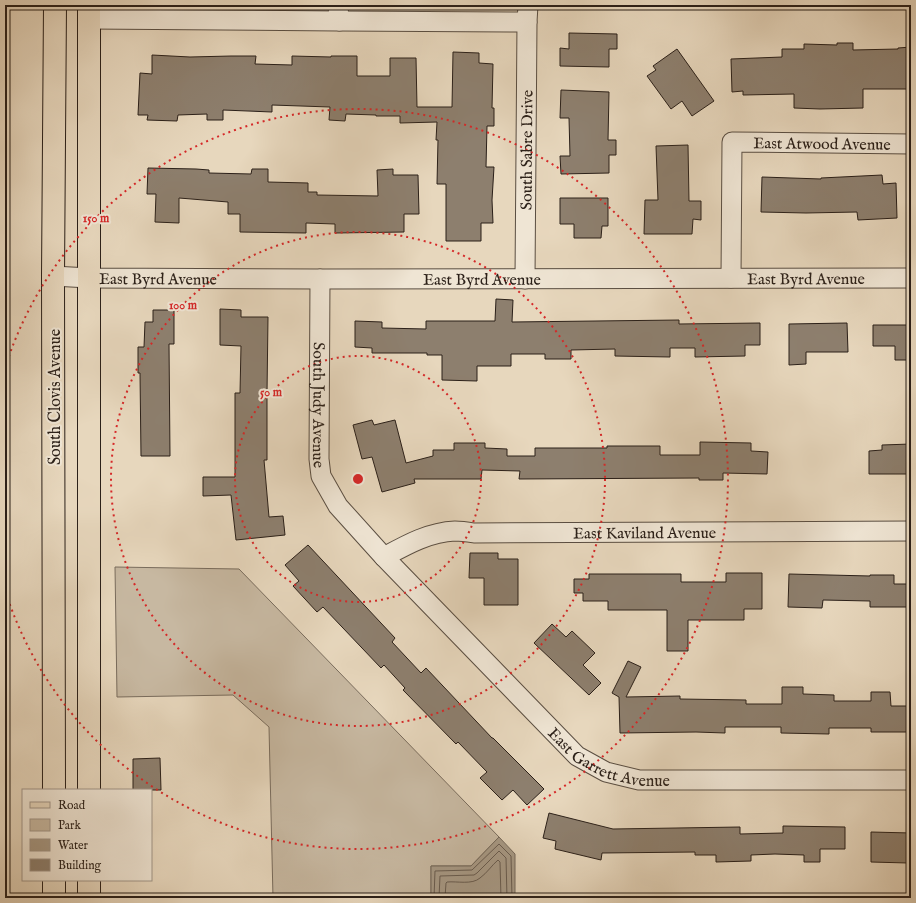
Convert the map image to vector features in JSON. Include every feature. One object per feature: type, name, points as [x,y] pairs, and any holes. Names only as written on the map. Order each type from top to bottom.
[{"type":"main road","name":"South Clovis Avenue","points":[[54,789],[53,276],[55,5]]},
{"type":"main road","points":[[84,10],[89,278],[89,789]]},
{"type":"main road","points":[[54,881],[54,898]]},
{"type":"main road","points":[[89,881],[89,898]]},
{"type":"street","points":[[84,10],[338,13],[528,13]]},
{"type":"street","name":"South Sabre Drive","points":[[525,279],[528,13]]},
{"type":"street","name":"East Atwood Avenue","points":[[731,278],[732,142],[911,144]]},
{"type":"street","name":"East Byrd Avenue","points":[[53,276],[89,278],[320,279],[911,278]]},
{"type":"street","name":"South Judy Avenue","points":[[320,279],[319,459],[321,476],[338,506],[384,557]]},
{"type":"street","name":"East Kaviland Avenue","points":[[384,557],[411,542],[436,534],[455,531],[474,533],[911,531]]},
{"type":"street","name":"East Garrett Avenue","points":[[384,557],[577,756],[606,772],[640,780],[911,780]]},
{"type":"green space","points":[[115,567],[239,569],[499,837],[471,866],[431,866],[431,898],[273,898],[269,727],[233,695],[117,697]]},
{"type":"water","points":[[499,837],[515,854],[515,898],[431,898],[431,866],[471,866]]},
{"type":"building","points":[[569,33],[617,34],[617,49],[609,49],[609,67],[560,66],[560,48],[569,49]]},
{"type":"building","points":[[837,43],[853,43],[853,50],[898,49],[911,47],[911,89],[863,89],[863,108],[820,109],[794,108],[794,94],[743,95],[743,91],[732,92],[731,59],[782,57],[782,49],[804,49],[804,44],[837,45]]},
{"type":"building","points":[[677,49],[714,101],[692,116],[682,101],[671,109],[647,76],[656,70],[653,66]]},
{"type":"building","points":[[453,52],[479,53],[479,63],[493,64],[492,108],[494,108],[494,126],[487,126],[486,167],[494,167],[492,200],[493,223],[481,223],[481,241],[446,241],[446,184],[437,184],[437,122],[400,123],[400,116],[346,114],[345,121],[329,120],[330,107],[272,105],[272,112],[223,110],[223,120],[207,120],[207,114],[178,115],[177,121],[147,120],[148,115],[138,115],[140,73],[152,74],[152,55],[190,57],[256,56],[255,64],[292,65],[292,56],[357,56],[357,76],[390,76],[390,58],[416,58],[417,107],[452,107]]},
{"type":"building","points":[[561,90],[609,92],[608,140],[616,140],[616,155],[609,155],[609,173],[561,174],[560,156],[570,156],[569,118],[560,118]]},
{"type":"building","points":[[688,145],[689,201],[701,201],[701,220],[693,219],[692,234],[644,234],[645,200],[658,200],[656,146]]},
{"type":"building","points":[[148,168],[196,169],[209,170],[209,173],[251,174],[252,169],[268,169],[268,182],[308,183],[308,192],[317,192],[317,195],[378,196],[377,170],[393,169],[393,175],[418,175],[419,214],[404,214],[404,232],[335,233],[335,224],[306,223],[306,233],[240,232],[240,214],[228,214],[228,202],[179,198],[179,223],[155,222],[156,194],[147,194]]},
{"type":"building","points":[[882,175],[883,184],[896,183],[897,218],[858,220],[857,212],[761,212],[762,177],[821,179]]},
{"type":"building","points":[[560,198],[608,198],[608,226],[602,226],[601,238],[574,238],[574,224],[560,224]]},
{"type":"building","points":[[496,299],[513,300],[512,322],[679,320],[679,324],[760,323],[760,345],[745,345],[745,356],[695,357],[695,348],[670,348],[670,357],[615,356],[615,349],[571,350],[571,359],[545,359],[545,354],[511,354],[511,366],[477,366],[477,381],[442,380],[442,355],[427,355],[427,353],[372,353],[372,348],[355,347],[355,321],[382,322],[382,328],[426,329],[426,321],[495,321]]},
{"type":"building","points":[[220,309],[241,310],[241,317],[268,317],[267,460],[264,460],[269,517],[283,516],[285,535],[236,540],[231,495],[203,496],[203,477],[235,477],[235,393],[240,393],[241,346],[220,345]]},
{"type":"building","points":[[153,310],[174,310],[174,344],[169,344],[170,456],[141,456],[140,373],[138,373],[138,347],[144,347],[145,322],[153,322]]},
{"type":"building","points":[[847,323],[848,352],[806,352],[806,364],[789,365],[789,324]]},
{"type":"building","points":[[873,325],[911,325],[911,360],[895,360],[895,346],[873,346]]},
{"type":"building","points":[[372,420],[374,425],[395,420],[406,463],[433,456],[433,450],[454,450],[454,443],[485,443],[485,448],[507,449],[507,456],[535,456],[535,448],[607,448],[607,446],[660,446],[660,455],[700,455],[700,442],[751,443],[751,451],[768,452],[767,474],[723,473],[723,480],[699,480],[699,478],[519,479],[520,471],[482,470],[481,479],[414,479],[415,483],[382,492],[372,457],[362,459],[353,425]]},
{"type":"building","points":[[911,444],[911,474],[869,474],[869,451],[882,450],[882,445]]},
{"type":"building","points":[[308,545],[395,638],[392,642],[421,673],[426,668],[492,738],[544,789],[527,805],[513,790],[502,800],[480,778],[487,772],[458,742],[456,744],[403,690],[405,688],[384,665],[381,668],[323,607],[317,612],[293,586],[299,581],[285,565]]},
{"type":"building","points":[[470,553],[498,553],[498,559],[518,559],[518,605],[484,605],[484,578],[469,578]]},
{"type":"building","points":[[726,573],[762,573],[762,609],[744,609],[744,620],[688,620],[688,651],[667,651],[667,610],[608,610],[608,601],[583,601],[583,593],[574,593],[574,579],[589,579],[589,574],[681,574],[681,582],[726,582]]},
{"type":"building","points":[[789,574],[870,576],[894,575],[894,584],[911,584],[911,607],[870,607],[870,601],[823,600],[822,608],[788,607]]},
{"type":"building","points":[[552,624],[566,637],[572,631],[595,653],[583,665],[601,683],[589,695],[534,643]]},
{"type":"building","points":[[628,661],[641,667],[626,697],[680,696],[680,699],[746,700],[746,704],[782,704],[782,687],[803,687],[803,694],[834,695],[834,701],[871,701],[871,692],[890,692],[891,706],[911,706],[911,732],[871,732],[871,728],[829,728],[829,734],[781,733],[781,727],[725,727],[725,733],[620,733],[619,697],[612,693]]},
{"type":"building","points":[[160,758],[161,790],[133,789],[133,759]]},
{"type":"building","points":[[549,813],[613,829],[740,827],[740,834],[783,833],[783,826],[845,827],[845,849],[820,849],[820,862],[804,862],[804,855],[775,854],[751,855],[751,861],[716,862],[716,855],[695,855],[695,852],[602,853],[601,860],[555,849],[556,841],[543,838]]},
{"type":"building","points":[[871,832],[911,833],[911,856],[908,856],[908,863],[871,862]]}]
